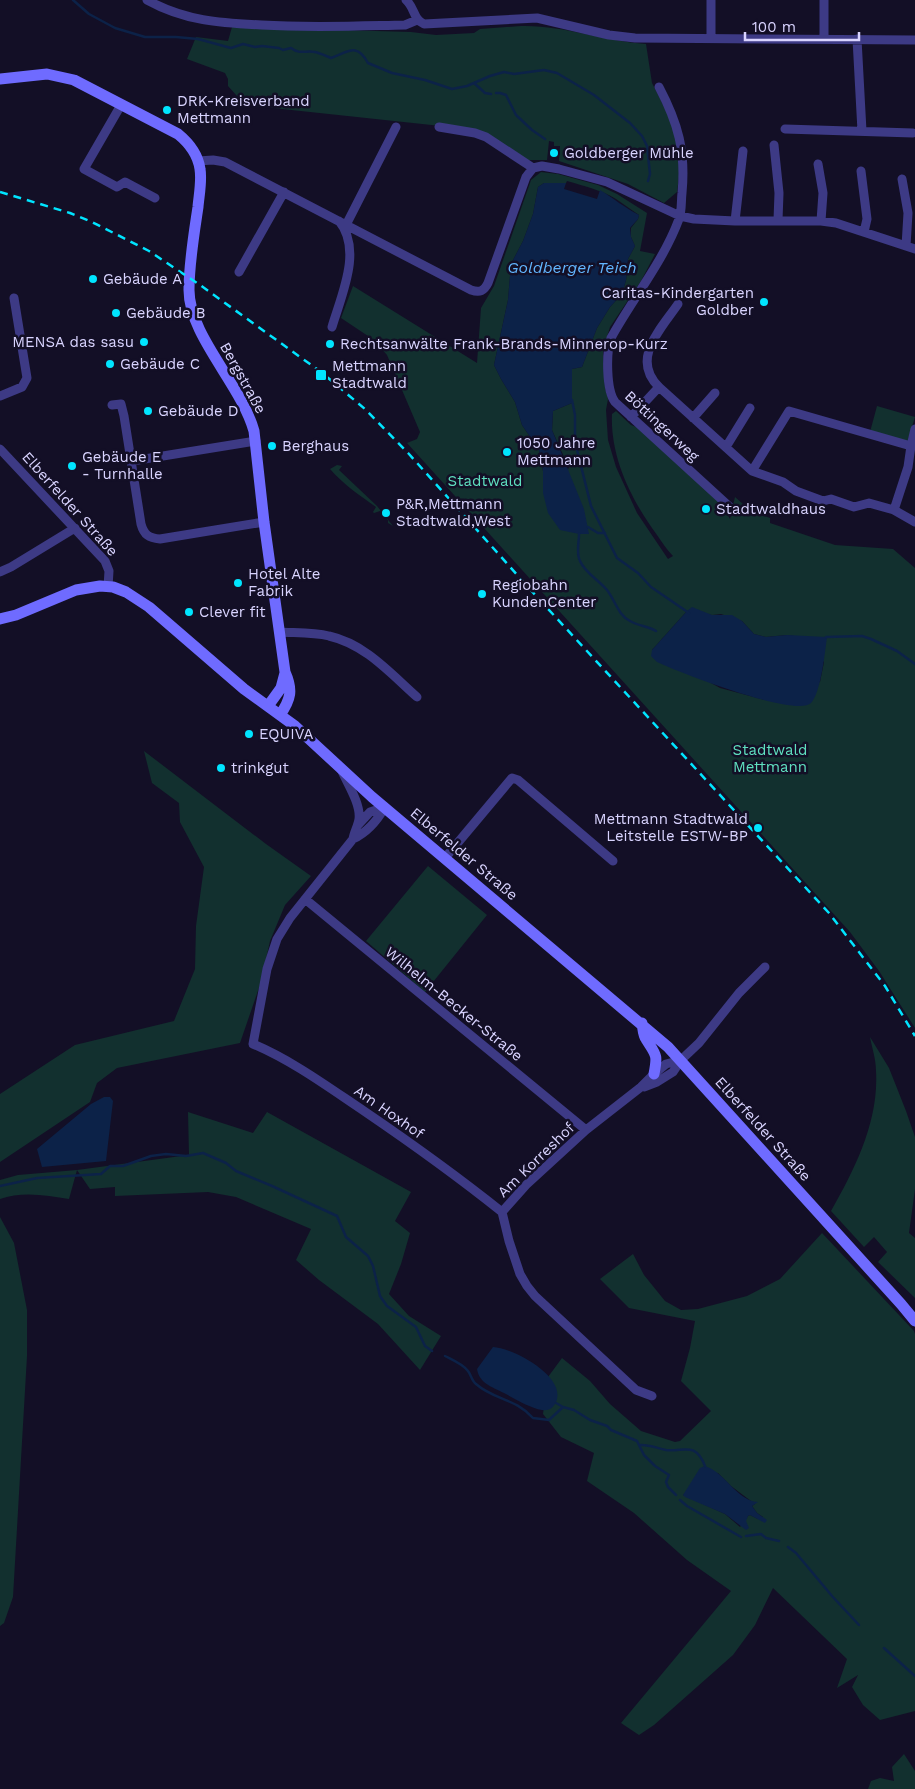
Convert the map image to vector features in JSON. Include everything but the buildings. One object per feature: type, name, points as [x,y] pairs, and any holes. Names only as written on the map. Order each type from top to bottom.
[{"type":"main road","points":[[0,79],[47,74],[74,80],[178,134],[193,150],[198,161]]},
{"type":"main road","name":"Bergstraße","points":[[198,161],[201,174],[200,192],[188,292],[192,311],[204,337],[250,417],[256,441],[264,522],[279,632],[285,672],[290,686],[290,699],[280,715]]},
{"type":"main road","points":[[0,619],[16,615],[76,590],[94,586],[108,586]]},
{"type":"main road","name":"Elberfelder Straße","points":[[108,586],[126,592],[144,603],[244,689],[303,733],[385,807],[642,1023],[681,1060],[915,1321]]},
{"type":"main road","name":"Bergstraße","points":[[268,706],[281,688],[285,672]]},
{"type":"main road","points":[[642,1023],[646,1039],[654,1049],[654,1074]]},
{"type":"main road","name":"Elberfelder Straße","points":[[901,1304],[915,1312]]},
{"type":"street","points":[[147,0],[184,16],[226,23],[298,27],[405,25],[417,20]]},
{"type":"street","points":[[406,0],[412,5],[417,20],[430,24],[537,18],[618,37],[915,40]]},
{"type":"street","points":[[711,0],[711,38]]},
{"type":"street","points":[[824,0],[824,39]]},
{"type":"street","points":[[857,39],[862,132]]},
{"type":"street","name":"Böttingerweg","points":[[659,87],[673,114],[681,139],[684,171],[680,216],[663,254],[609,343],[609,388],[611,396],[631,417],[731,508]]},
{"type":"street","points":[[121,105],[84,169],[117,187],[126,182],[155,198]]},
{"type":"street","points":[[332,327],[349,268],[346,234],[342,223],[396,127]]},
{"type":"street","points":[[439,127],[475,133],[486,137],[534,168]]},
{"type":"street","points":[[785,129],[914,133]]},
{"type":"street","points":[[774,145],[779,193],[778,220]]},
{"type":"street","points":[[736,221],[743,151]]},
{"type":"street","points":[[198,161],[213,160],[225,162],[471,290],[481,292],[488,284],[527,174],[534,168],[542,166],[559,169],[607,182],[680,216],[694,219],[821,221],[836,223],[911,247],[902,179]]},
{"type":"street","points":[[818,164],[823,193],[821,221]]},
{"type":"street","points":[[861,171],[867,218],[864,232]]},
{"type":"street","points":[[239,272],[284,192]]},
{"type":"street","points":[[0,396],[22,387],[27,378],[14,298]]},
{"type":"street","points":[[678,304],[653,340],[647,354],[648,372],[659,387],[752,471],[783,482],[796,491],[823,501],[831,499],[854,507],[869,503],[894,510],[915,522]]},
{"type":"street","points":[[631,417],[659,387]]},
{"type":"street","points":[[693,418],[715,393]]},
{"type":"street","points":[[112,405],[121,404],[141,524],[143,531],[148,537],[160,539],[264,522]]},
{"type":"street","points":[[726,447],[750,408]]},
{"type":"street","points":[[752,471],[789,411],[910,446]]},
{"type":"street","points":[[894,510],[911,468],[910,446],[915,429]]},
{"type":"street","points":[[132,461],[256,441]]},
{"type":"street","name":"Elberfelder Straße","points":[[0,449],[105,561],[109,571],[108,586]]},
{"type":"street","points":[[0,572],[75,528]]},
{"type":"street","points":[[279,632],[313,633],[343,640],[370,655],[417,697]]},
{"type":"street","points":[[305,899],[353,839],[358,826],[359,818],[356,800],[341,769]]},
{"type":"street","points":[[445,858],[512,778],[518,780],[614,861]]},
{"type":"street","points":[[358,826],[370,812],[385,807]]},
{"type":"street","points":[[353,839],[362,835],[378,820],[385,807]]},
{"type":"street","name":"Am Hoxhof","points":[[305,899],[277,939],[267,969],[253,1044],[274,1053],[317,1079],[457,1176],[502,1212]]},
{"type":"street","name":"Wilhelm-Becker-Straße","points":[[305,899],[586,1130]]},
{"type":"street","points":[[681,1060],[699,1043],[765,966]]},
{"type":"street","name":"Am Korreshof","points":[[641,1088],[657,1082],[673,1072],[681,1060]]},
{"type":"street","name":"Am Korreshof","points":[[652,1396],[636,1390],[531,1291],[520,1274],[502,1212],[526,1185],[586,1130],[641,1088],[666,1064],[681,1060]]},
{"type":"green space","points":[[521,26],[568,30],[614,40],[646,44],[652,83],[674,126],[680,169],[677,192],[664,203],[628,184],[559,161],[560,146],[554,146],[554,142],[549,141],[547,160],[527,160],[469,129],[245,105],[228,86],[228,79],[225,73],[187,59],[196,37],[228,41],[232,27],[411,32],[436,35],[474,33],[480,29]]},
{"type":"green space","name":"Stadtwald Mettmann","points":[[541,172],[558,174],[598,185],[617,194],[647,213],[640,251],[655,254],[641,281],[610,327],[603,350],[605,387],[608,399],[606,410],[608,440],[616,467],[637,513],[668,559],[673,556],[639,508],[624,478],[612,430],[612,414],[616,411],[631,425],[639,428],[722,505],[730,519],[735,497],[751,511],[770,518],[770,523],[835,545],[893,549],[915,568],[915,1028],[879,971],[850,932],[407,443],[417,439],[420,432],[387,355],[374,340],[341,318],[353,286],[477,363],[481,308],[494,286],[531,180]],"holes":[[[567,181],[592,188],[610,196],[639,215],[631,228],[631,237],[635,246],[628,259],[626,280],[622,294],[610,307],[597,328],[582,367],[572,369],[572,403],[553,411],[552,430],[569,468],[543,493],[543,471],[539,450],[522,425],[515,402],[494,365],[508,300],[511,264],[523,241],[533,214],[538,187],[544,183],[566,183]],[[687,611],[712,615],[721,614],[742,621],[754,634],[766,637],[787,635],[802,637],[824,662],[820,682],[765,700],[720,688],[652,650]]]},
{"type":"green space","points":[[877,406],[915,417],[907,443],[870,432]]},
{"type":"green space","points":[[337,465],[342,466],[339,470],[377,506],[393,526],[388,523],[388,520],[380,511],[374,513],[376,507],[357,494],[330,469]]},
{"type":"green space","points":[[144,751],[311,876],[285,905],[270,941],[261,982],[240,1043],[117,1068],[97,1083],[90,1102],[0,1162],[0,1094],[75,1045],[174,1021],[195,969],[196,926],[204,867],[180,822],[179,803],[152,783]]},
{"type":"green space","points":[[428,866],[487,915],[425,992],[366,941]]},
{"type":"green space","points":[[870,1037],[889,1068],[915,1137],[915,1189],[909,1233],[915,1238],[915,1298],[878,1262],[887,1252],[874,1237],[864,1247],[831,1211],[857,1161],[874,1108],[876,1067]]},
{"type":"green space","points":[[188,1112],[253,1133],[267,1112],[411,1192],[395,1221],[410,1233],[401,1264],[389,1294],[409,1316],[441,1336],[420,1370],[378,1324],[319,1280],[296,1260],[311,1229],[236,1197],[208,1192],[115,1196],[115,1187],[90,1189],[77,1170],[189,1155]]},
{"type":"green space","points":[[77,1170],[69,1199],[25,1194],[0,1199],[0,1180],[18,1175]]},
{"type":"green space","points":[[0,1217],[14,1243],[27,1310],[27,1356],[13,1597],[4,1623],[0,1626]]},
{"type":"green space","points":[[822,1233],[915,1334],[915,1711],[880,1720],[863,1705],[852,1687],[858,1675],[837,1688],[847,1659],[773,1588],[755,1625],[733,1655],[654,1725],[639,1735],[621,1723],[731,1591],[687,1560],[634,1513],[587,1481],[594,1453],[561,1437],[543,1414],[548,1377],[562,1358],[590,1381],[610,1404],[641,1431],[675,1442],[680,1441],[711,1411],[681,1381],[695,1321],[629,1308],[600,1279],[633,1254],[644,1275],[665,1301],[681,1310],[698,1309],[747,1296],[780,1279]],"holes":[[[718,1473],[731,1486],[755,1504],[752,1506],[763,1517],[758,1519],[750,1515],[740,1527],[725,1514],[683,1495]]]},
{"type":"green space","points":[[904,1754],[915,1771],[915,1789],[868,1789],[871,1781],[880,1778],[894,1781],[892,1767]]},
{"type":"water","name":"Goldberger Teich","points":[[544,183],[566,183],[564,189],[597,199],[600,190],[639,215],[630,228],[635,246],[628,259],[626,280],[622,294],[610,307],[597,328],[582,367],[572,369],[572,403],[553,411],[552,430],[584,509],[589,534],[560,530],[548,513],[543,493],[543,471],[539,450],[522,425],[515,402],[494,365],[508,300],[511,264],[523,241],[533,214],[538,187]]},
{"type":"water","points":[[692,607],[712,615],[732,615],[742,621],[754,634],[766,637],[787,635],[827,637],[820,681],[811,703],[801,706],[761,699],[688,675],[657,662],[651,656],[652,650]]},
{"type":"water","points":[[104,1097],[110,1097],[113,1101],[106,1161],[42,1167],[37,1149],[91,1104]]},
{"type":"water","points":[[493,1347],[525,1359],[547,1375],[554,1384],[557,1394],[553,1407],[548,1410],[537,1409],[491,1386],[480,1378],[477,1369]]},
{"type":"water","points":[[705,1466],[719,1474],[744,1497],[758,1502],[752,1506],[757,1513],[767,1520],[765,1523],[750,1515],[746,1521],[749,1528],[746,1530],[725,1514],[685,1497],[683,1495],[700,1468]]},
{"type":"waterway","points":[[73,0],[89,14],[115,28],[145,37],[198,39],[231,48],[243,44],[283,50],[291,48],[300,52],[317,52],[331,58],[352,50],[360,53],[368,63],[392,73],[425,80],[452,89],[467,86],[504,72],[514,74],[544,70],[557,73],[594,95],[630,123],[642,136],[647,146],[650,174],[648,181]]},
{"type":"waterway","points":[[474,83],[485,93],[491,94]]},
{"type":"waterway","points":[[496,93],[506,95],[516,115],[545,139]]},
{"type":"waterway","points":[[572,400],[575,415],[575,442],[591,506],[617,558],[638,573],[651,587],[689,613]]},
{"type":"waterway","points":[[588,527],[598,533],[605,533]]},
{"type":"waterway","points":[[579,534],[578,555],[585,569],[604,586],[626,618],[633,623],[656,631]]},
{"type":"waterway","points":[[826,637],[862,636],[897,651],[915,664]]},
{"type":"waterway","points":[[0,1186],[37,1178],[101,1174],[110,1166],[123,1166],[151,1156],[166,1154],[186,1156],[203,1153],[226,1163],[236,1171],[337,1216],[346,1237],[368,1256],[373,1266],[380,1296],[387,1306],[416,1327],[425,1346],[432,1351]]},
{"type":"waterway","points":[[445,1356],[463,1366],[475,1383],[483,1389],[519,1406],[533,1418],[549,1420],[563,1407],[574,1410],[590,1420],[637,1441],[644,1455],[655,1466],[669,1475],[666,1482],[676,1495]]},
{"type":"waterway","points":[[556,1403],[563,1407]]},
{"type":"waterway","points":[[639,1445],[666,1450],[693,1450],[701,1458],[705,1466]]},
{"type":"waterway","points":[[680,1500],[741,1537]]},
{"type":"waterway","points":[[746,1536],[761,1534],[766,1538],[779,1541]]},
{"type":"waterway","points":[[788,1547],[796,1553],[859,1625]]},
{"type":"waterway","points":[[884,1648],[915,1676]]},
{"type":"railway","points":[[0,192],[70,213],[149,251],[200,285],[321,372],[365,409],[409,454],[537,597],[829,913],[885,986],[915,1036]]},
{"type":"place","name":"DRK-Kreisverband Mettmann","points":[[167,110]]},
{"type":"place","name":"Goldberger Mühle","points":[[554,153]]},
{"type":"place","name":"Gebäude A","points":[[93,279]]},
{"type":"place","name":"Caritas-Kindergarten Goldber","points":[[764,302]]},
{"type":"place","name":"Gebäude B","points":[[116,313]]},
{"type":"place","name":"MENSA das sasu","points":[[144,342]]},
{"type":"place","name":"Rechtsanwälte Frank-Brands-Minnerop-Kurz","points":[[330,344]]},
{"type":"place","name":"Gebäude C","points":[[110,364]]},
{"type":"place","name":"Mettmann Stadtwald","points":[[321,375]]},
{"type":"place","name":"Gebäude D","points":[[148,411]]},
{"type":"place","name":"Berghaus","points":[[272,446]]},
{"type":"place","name":"1050 Jahre Mettmann","points":[[507,452]]},
{"type":"place","name":"Gebäude E - Turnhalle","points":[[72,466]]},
{"type":"place","name":"Stadtwaldhaus","points":[[706,509]]},
{"type":"place","name":"P&R,Mettmann Stadtwald,West","points":[[386,513]]},
{"type":"place","name":"Hotel Alte Fabrik","points":[[238,583]]},
{"type":"place","name":"Regiobahn KundenCenter","points":[[482,594]]},
{"type":"place","name":"Clever fit","points":[[189,612]]},
{"type":"place","name":"EQUIVA","points":[[249,734]]},
{"type":"place","name":"trinkgut","points":[[221,768]]},
{"type":"place","name":"Mettmann Stadtwald Leitstelle ESTW-BP","points":[[758,828]]},
{"type":"park label","name":"Stadtwald","points":[[485,481]]}]
